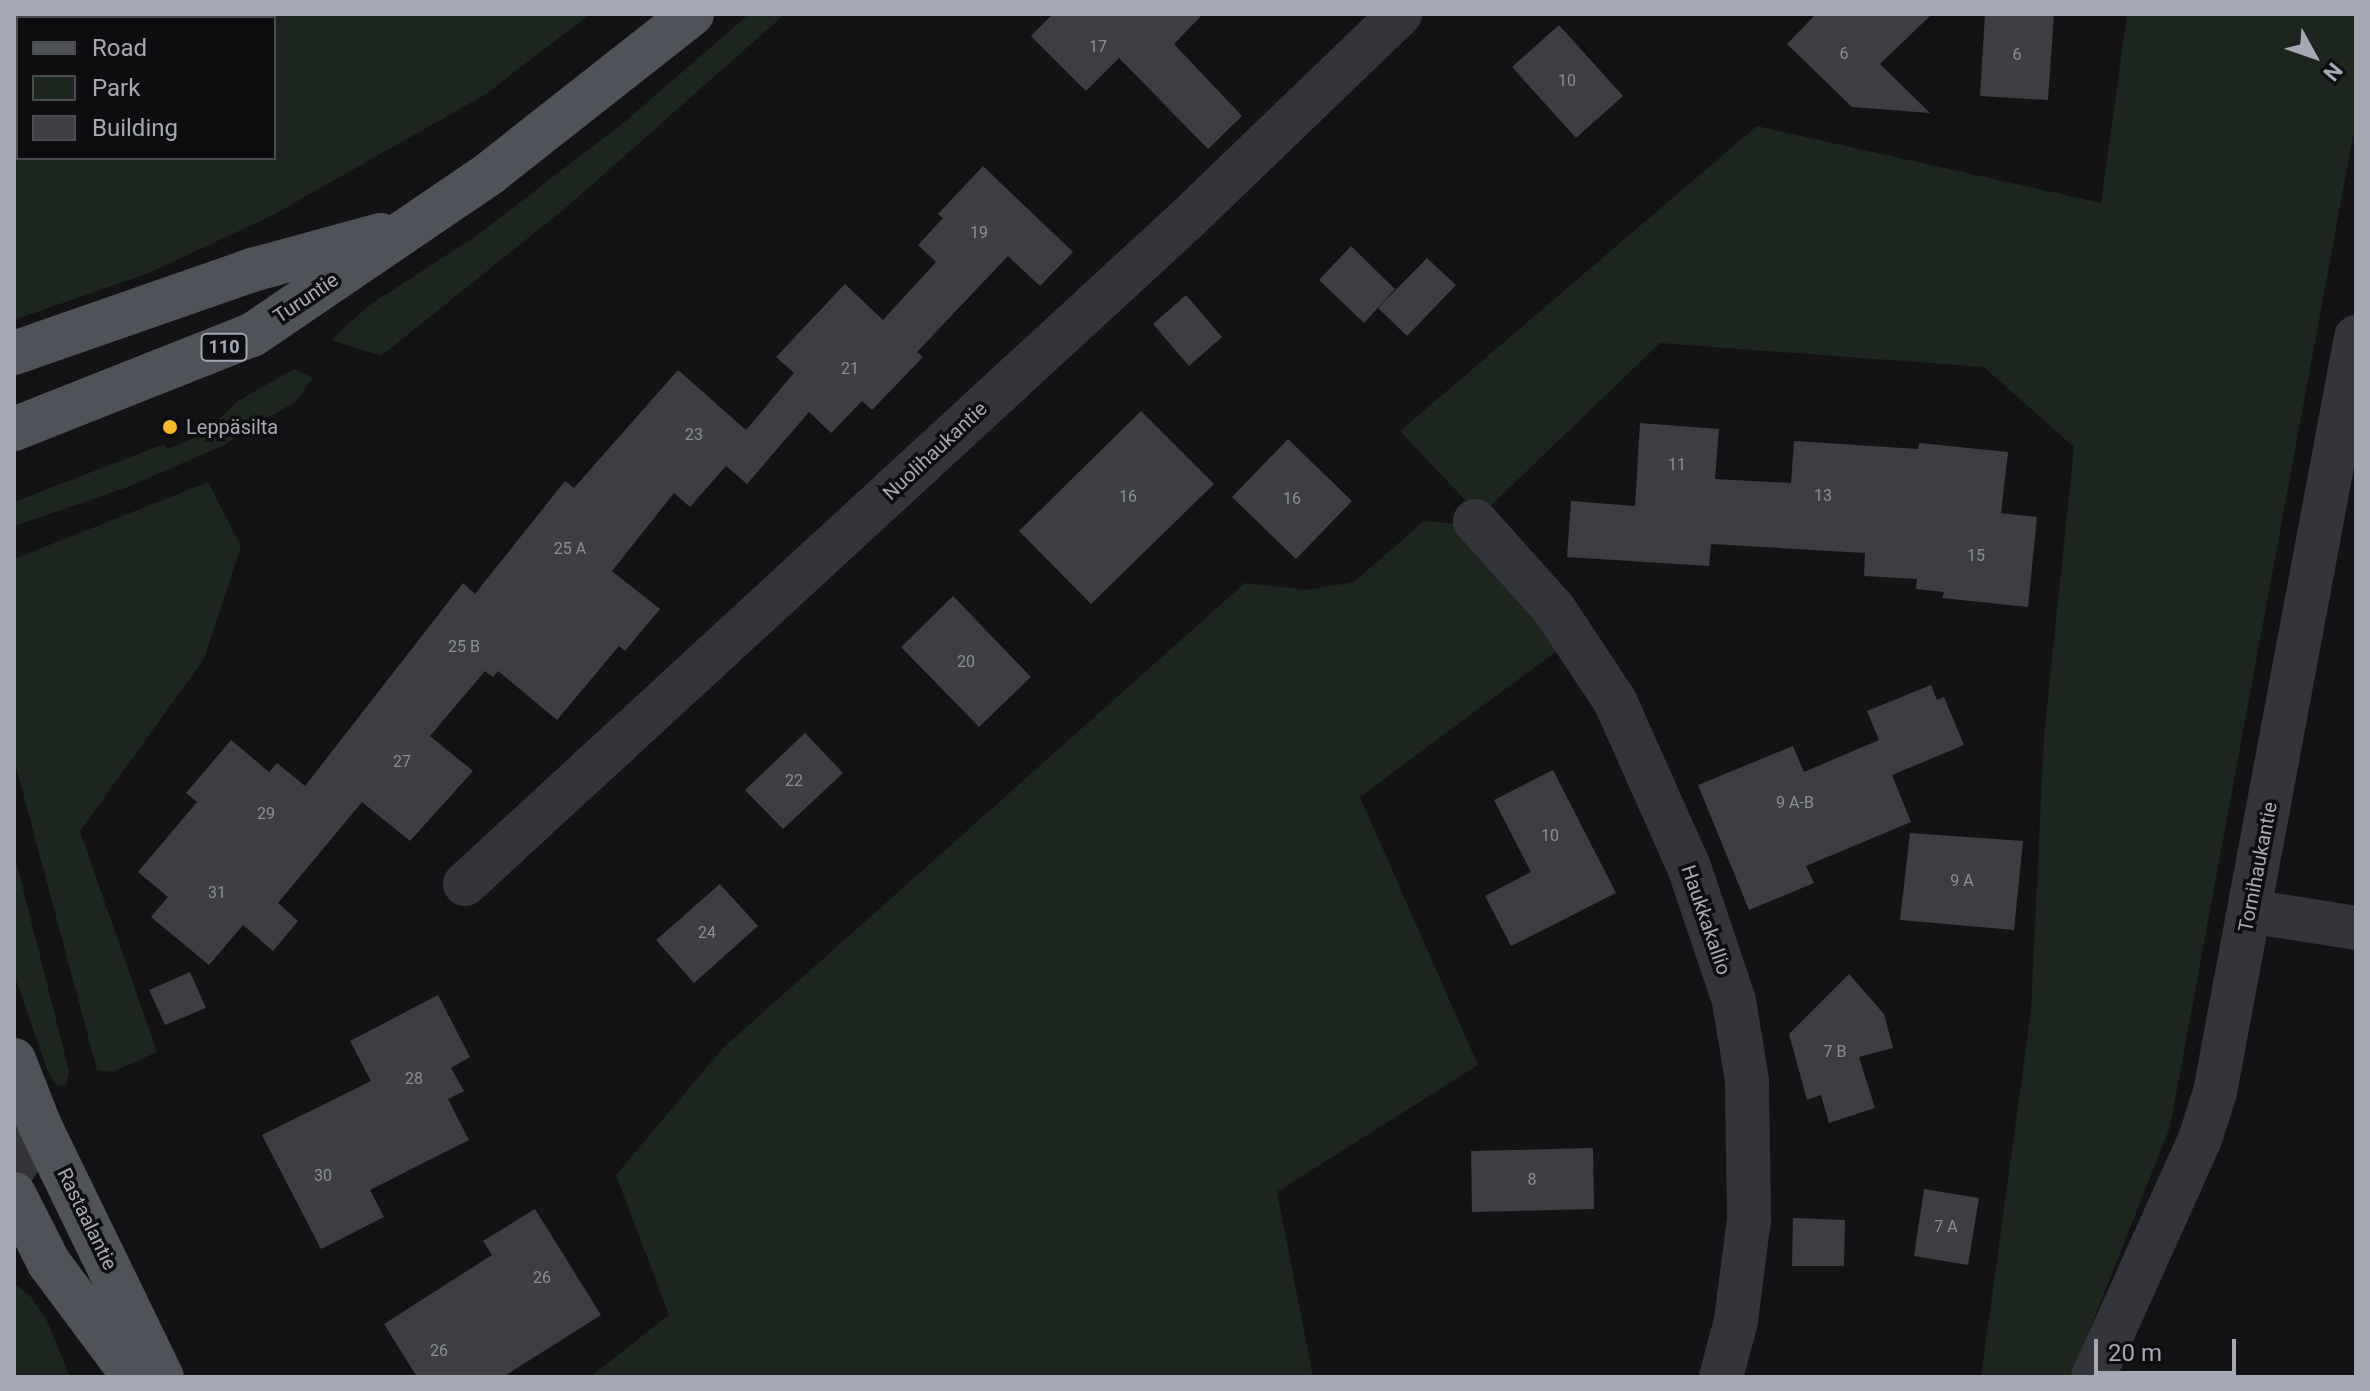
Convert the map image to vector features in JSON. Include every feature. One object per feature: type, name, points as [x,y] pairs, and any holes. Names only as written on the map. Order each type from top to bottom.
[{"type":"main road","name":"Turuntie","points":[[14,429],[252,335],[576,110],[692,14]]},
{"type":"main road","name":"Turuntie","points":[[14,353],[252,270],[413,226]]},
{"type":"main road","name":"Rastaalantie","points":[[14,1060],[27,1127],[162,1377]]},
{"type":"main road","points":[[14,1194],[49,1263],[134,1377]]},
{"type":"street","name":"Nuolihaukantie","points":[[465,884],[1184,222],[1400,14]]},
{"type":"street","name":"Tornihaukantie","points":[[2093,1377],[2200,1139],[2215,1092],[2356,337]]},
{"type":"street","name":"Haukkakallio","points":[[1475,521],[1554,609],[1615,701],[1689,867],[1734,1001],[1747,1080],[1749,1219],[1736,1321],[1721,1377]]},
{"type":"street","points":[[2249,911],[2356,928]]},
{"type":"street","points":[[14,1168],[27,1127]]},
{"type":"green space","points":[[590,14],[486,94],[273,215],[149,273],[14,320],[14,104],[16,160],[276,160],[276,16],[218,16]]},
{"type":"green space","points":[[749,14],[785,14],[569,205],[381,356],[331,340],[368,306],[476,236],[627,120]]},
{"type":"green space","points":[[2127,14],[2356,14],[2356,120],[2170,1127],[2071,1377],[1981,1377],[2031,1011],[2044,736],[2074,447],[1984,367],[1660,343],[1480,516],[1400,431],[1757,126],[2101,203]]},
{"type":"green space","points":[[294,369],[313,378],[296,401],[222,446],[125,488],[14,526],[14,502],[164,444],[167,449],[194,438],[192,432],[215,423],[238,401]]},
{"type":"green space","points":[[208,482],[241,546],[204,659],[80,831],[157,1052],[112,1072],[97,1070],[14,759],[14,559]]},
{"type":"green space","points":[[1424,521],[1469,525],[1562,647],[1360,797],[1478,1065],[1277,1192],[1313,1377],[590,1377],[669,1315],[616,1175],[723,1048],[1245,583],[1307,590],[1354,582]]},
{"type":"green space","points":[[14,853],[69,1071],[66,1086],[56,1085],[47,1069],[14,974]]},
{"type":"green space","points":[[14,1283],[31,1297],[48,1323],[70,1377],[14,1377]]},
{"type":"building","points":[[1053,14],[1203,14],[1174,44],[1242,116],[1208,149],[1119,58],[1086,91],[1031,36]]},
{"type":"building","points":[[1816,14],[1932,14],[1880,64],[1930,113],[1852,107],[1787,44]]},
{"type":"building","points":[[1985,14],[2054,14],[2048,100],[1980,96]]},
{"type":"building","points":[[1559,25],[1623,96],[1576,138],[1512,67]]},
{"type":"building","points":[[983,166],[1073,252],[1040,286],[1008,256],[917,352],[923,357],[872,410],[862,401],[831,433],[809,412],[747,484],[726,466],[690,507],[674,493],[612,571],[660,609],[625,651],[619,646],[557,720],[498,671],[493,677],[485,671],[430,736],[473,771],[410,841],[362,802],[278,903],[298,921],[273,951],[243,925],[209,965],[151,917],[168,897],[138,872],[197,802],[186,793],[231,740],[269,772],[277,763],[305,786],[463,583],[475,594],[565,481],[574,488],[678,370],[746,430],[794,373],[776,357],[845,284],[883,320],[936,262],[918,245],[943,218],[938,214]]},
{"type":"building","points":[[1351,246],[1395,289],[1364,323],[1319,280]]},
{"type":"building","points":[[1427,258],[1456,285],[1407,336],[1378,308]]},
{"type":"building","points":[[1186,295],[1222,337],[1189,366],[1153,324]]},
{"type":"building","points":[[1141,411],[1214,484],[1091,604],[1019,531]]},
{"type":"building","points":[[1640,423],[1719,429],[1715,479],[1791,483],[1794,441],[1918,449],[1919,443],[2008,452],[2001,513],[2037,517],[2028,607],[1942,598],[1944,592],[1916,589],[1917,579],[1864,576],[1865,553],[1711,544],[1709,566],[1567,557],[1571,501],[1635,506]]},
{"type":"building","points":[[1288,439],[1352,501],[1296,559],[1232,497]]},
{"type":"building","points":[[953,596],[1031,677],[979,727],[901,647]]},
{"type":"building","points":[[1931,685],[1937,700],[1944,697],[1964,745],[1892,775],[1911,822],[1806,866],[1814,883],[1749,910],[1698,785],[1793,746],[1804,772],[1879,740],[1867,711]]},
{"type":"building","points":[[805,733],[843,773],[783,829],[745,790]]},
{"type":"building","points":[[1553,770],[1616,893],[1511,946],[1485,896],[1531,872],[1494,800]]},
{"type":"building","points":[[1910,833],[2023,841],[2014,930],[1900,920]]},
{"type":"building","points":[[720,884],[758,926],[694,983],[656,940]]},
{"type":"building","points":[[190,972],[206,1008],[165,1025],[149,990]]},
{"type":"building","points":[[1849,974],[1884,1014],[1893,1048],[1859,1057],[1875,1108],[1829,1123],[1821,1095],[1807,1100],[1789,1034]]},
{"type":"building","points":[[438,995],[470,1057],[451,1068],[464,1091],[448,1099],[469,1140],[370,1190],[384,1217],[321,1249],[262,1135],[371,1081],[350,1041]]},
{"type":"building","points":[[1593,1148],[1594,1209],[1472,1212],[1471,1151]]},
{"type":"building","points":[[1924,1189],[1979,1198],[1968,1265],[1914,1256]]},
{"type":"building","points":[[535,1209],[601,1315],[503,1377],[417,1377],[384,1324],[492,1255],[483,1241]]},
{"type":"building","points":[[1793,1218],[1845,1220],[1844,1266],[1792,1266]]},
{"type":"place","name":"Leppäsilta","points":[[170,427]]}]
